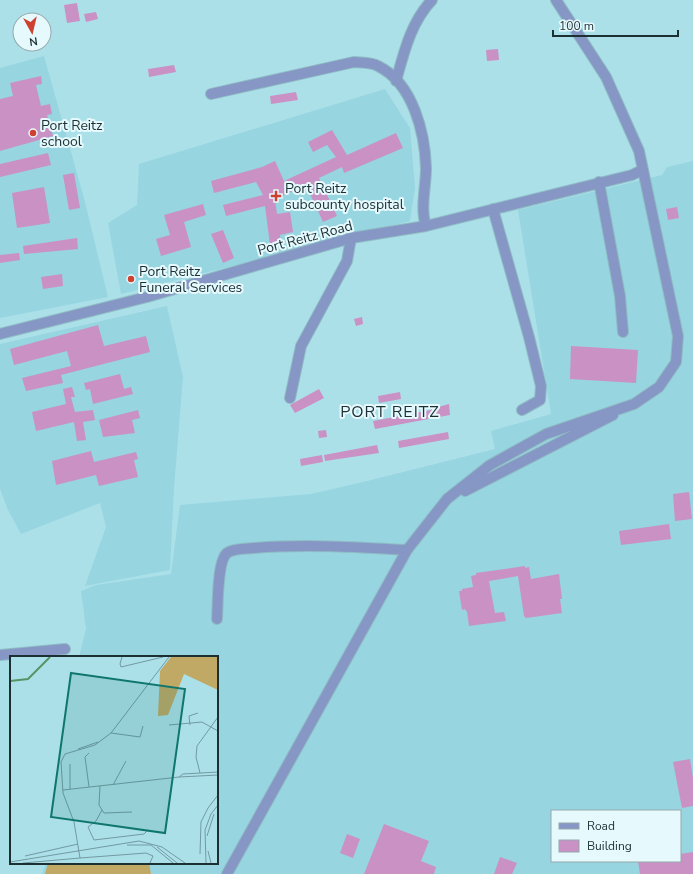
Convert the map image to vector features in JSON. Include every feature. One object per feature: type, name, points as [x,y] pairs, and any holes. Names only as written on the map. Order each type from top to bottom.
[{"type":"street","points":[[396,81],[407,40],[423,10],[432,0]]},
{"type":"street","points":[[447,499],[555,446],[634,404],[659,387],[676,362],[678,336],[639,151],[606,77],[556,0]]},
{"type":"street","points":[[211,94],[354,62],[378,66],[396,81],[413,105],[420,124],[426,167],[424,212],[426,226]]},
{"type":"street","name":"Port Reitz Road","points":[[0,334],[147,297],[351,238],[426,226],[632,175],[642,170]]},
{"type":"street","points":[[600,182],[620,296],[623,332]]},
{"type":"street","points":[[493,209],[529,337],[541,386],[540,400],[522,410]]},
{"type":"street","points":[[290,398],[301,346],[347,261],[351,238]]},
{"type":"street","points":[[227,874],[407,550],[447,499],[490,465],[546,434],[634,404]]},
{"type":"street","points":[[217,619],[221,561],[227,553],[251,548],[324,545],[407,550]]},
{"type":"street","points":[[0,655],[65,649]]},
{"type":"shaded area","name":"Port Reitz school","points":[[44,56],[84,198],[108,297],[0,318],[0,68]]},
{"type":"shaded area","name":"Port Reitz subcounty hospital","points":[[385,89],[410,128],[415,188],[410,221],[121,294],[108,223],[137,205],[139,164]]},
{"type":"shaded area","points":[[693,161],[693,874],[42,874],[46,864],[218,864],[218,656],[79,656],[86,629],[81,591],[96,585],[171,574],[180,505],[311,494],[363,482],[495,449],[491,431],[551,414],[518,210],[662,175],[667,167]]},
{"type":"shaded area","points":[[167,306],[183,377],[174,488],[170,570],[85,586],[106,527],[100,503],[21,534],[8,510],[0,489],[0,344]]},
{"type":"shaded area","points":[[48,864],[149,864],[151,874],[45,874]]},
{"type":"building","points":[[77,3],[80,21],[67,23],[64,5]]},
{"type":"building","points":[[96,12],[98,19],[86,22],[84,14]]},
{"type":"building","points":[[498,49],[499,60],[487,61],[486,50]]},
{"type":"building","points":[[174,65],[176,72],[149,77],[148,69]]},
{"type":"building","points":[[41,76],[42,84],[36,85],[41,106],[50,104],[52,114],[47,115],[53,136],[0,151],[0,99],[13,96],[10,83]]},
{"type":"building","points":[[296,92],[298,100],[271,104],[270,96]]},
{"type":"building","points":[[332,130],[347,155],[396,133],[403,148],[344,173],[342,167],[319,178],[337,216],[323,222],[306,185],[275,199],[277,214],[290,212],[293,232],[280,235],[281,244],[270,245],[265,206],[226,216],[223,205],[263,195],[256,182],[214,193],[211,181],[262,167],[275,161],[284,181],[336,157],[327,145],[313,152],[308,142]]},
{"type":"building","points":[[48,153],[51,165],[0,177],[0,164]]},
{"type":"building","points":[[74,173],[80,208],[69,210],[63,175]]},
{"type":"building","points":[[44,187],[50,223],[17,228],[12,193]]},
{"type":"building","points":[[203,204],[206,215],[184,222],[191,247],[161,256],[156,239],[170,235],[164,215]]},
{"type":"building","points":[[677,207],[679,218],[668,220],[666,209]]},
{"type":"building","points":[[223,230],[234,258],[223,263],[211,234]]},
{"type":"building","points":[[77,238],[78,249],[24,254],[23,246]]},
{"type":"building","points":[[19,253],[20,260],[0,263],[0,255]]},
{"type":"building","points":[[62,274],[63,286],[43,289],[41,277]]},
{"type":"building","points":[[362,317],[363,324],[356,326],[354,319]]},
{"type":"building","points":[[98,325],[104,346],[146,336],[150,352],[61,375],[63,383],[26,391],[22,378],[71,366],[67,351],[14,365],[10,349]]},
{"type":"building","points":[[571,346],[638,350],[636,383],[570,379]]},
{"type":"building","points":[[120,374],[124,389],[131,387],[133,394],[93,404],[90,389],[86,390],[84,383]]},
{"type":"building","points":[[72,387],[75,397],[71,397],[75,412],[93,410],[95,420],[83,422],[86,440],[77,441],[74,422],[36,431],[32,412],[66,404],[63,389]]},
{"type":"building","points":[[319,389],[324,398],[295,413],[290,405]]},
{"type":"building","points":[[400,392],[401,399],[379,403],[378,396]]},
{"type":"building","points":[[449,404],[450,415],[375,429],[373,421],[431,410]]},
{"type":"building","points":[[138,410],[140,418],[132,420],[135,433],[103,437],[99,420]]},
{"type":"building","points":[[326,430],[327,437],[319,438],[318,431]]},
{"type":"building","points":[[448,432],[449,439],[399,448],[398,441]]},
{"type":"building","points":[[377,445],[379,453],[325,461],[324,455]]},
{"type":"building","points":[[91,451],[94,462],[136,452],[138,459],[134,460],[138,477],[99,486],[96,475],[56,485],[52,461]]},
{"type":"building","points":[[322,455],[323,462],[301,466],[300,459]]},
{"type":"building","points":[[689,492],[692,519],[675,521],[673,494]]},
{"type":"building","points":[[669,524],[671,539],[621,545],[619,531]]},
{"type":"building","points":[[525,566],[525,568],[529,567],[531,579],[559,574],[562,613],[526,618],[524,616],[518,576],[489,581],[495,613],[504,612],[506,621],[469,626],[467,612],[465,609],[462,610],[459,591],[473,587],[471,576],[476,575],[476,573]]},
{"type":"building","points":[[690,759],[693,778],[693,806],[682,808],[673,762]]},
{"type":"building","points":[[384,824],[429,841],[421,861],[436,867],[434,874],[364,874]]},
{"type":"building","points":[[347,834],[360,839],[353,858],[340,853]]},
{"type":"building","points":[[693,852],[693,874],[640,874],[638,862],[681,862],[681,854]]},
{"type":"building","points":[[500,857],[517,863],[512,874],[494,874]]},
{"type":"place","name":"Port Reitz school","points":[[33,133]]},
{"type":"place","name":"Port Reitz subcounty hospital","points":[[276,196]]},
{"type":"place","name":"Port Reitz Funeral Services","points":[[131,279]]},
{"type":"district","name":"PORT REITZ","points":[[390,412]]}]
